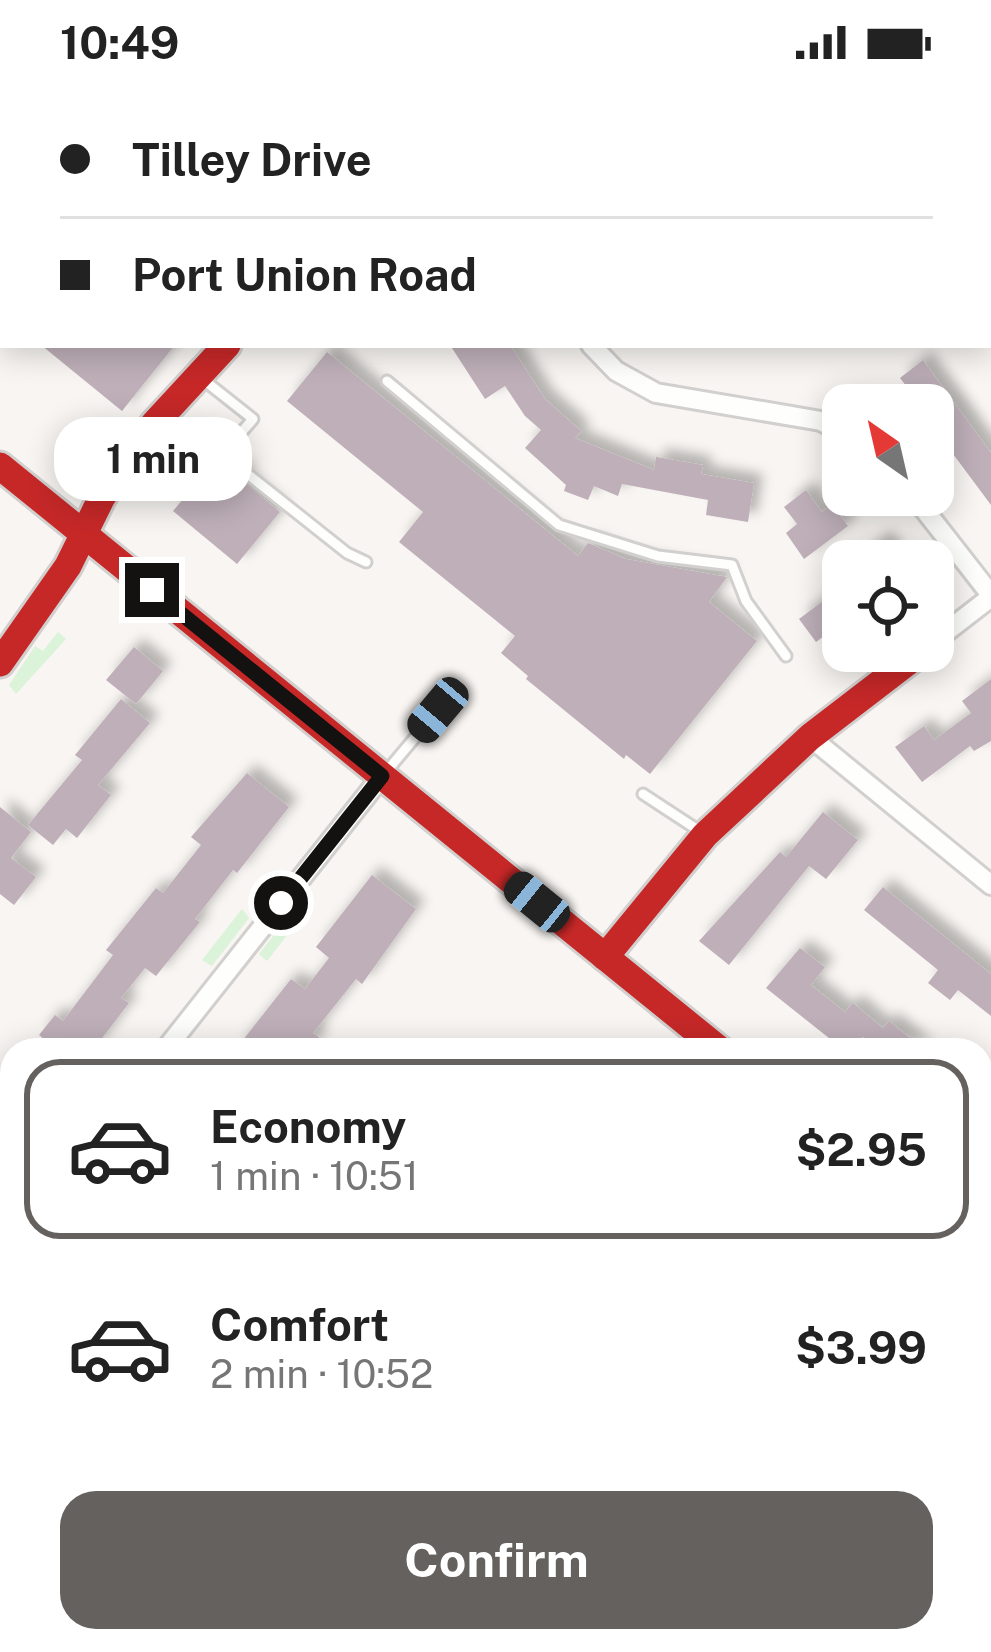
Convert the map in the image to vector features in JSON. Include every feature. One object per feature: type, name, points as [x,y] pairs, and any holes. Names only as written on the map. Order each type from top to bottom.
[{"type":"main road","points":[[0,663],[68,566],[102,497],[154,424],[224,348]]},
{"type":"main road","points":[[0,466],[705,1038]]},
{"type":"main road","points":[[605,957],[705,836],[810,737],[895,672]]},
{"type":"street","points":[[594,348],[616,371],[656,393],[822,422]]},
{"type":"street","points":[[929,516],[991,596],[954,625]]},
{"type":"street","points":[[810,737],[991,885]]},
{"type":"street","points":[[175,1038],[382,776]]},
{"type":"lane","points":[[198,376],[253,419],[233,442],[237,464]]},
{"type":"lane","points":[[387,381],[559,525],[658,556],[732,565],[746,601],[786,656]]},
{"type":"lane","points":[[250,476],[347,553],[366,562]]},
{"type":"lane","points":[[382,776],[438,710]]},
{"type":"lane","points":[[643,794],[705,836]]},
{"type":"green space","points":[[58,632],[66,639],[16,694],[9,685],[35,646],[43,651]]},
{"type":"green space","points":[[300,902],[308,908],[267,961],[259,954]]},
{"type":"green space","points":[[242,909],[249,918],[212,966],[202,960]]},
{"type":"building","points":[[45,348],[173,348],[122,411]]},
{"type":"building","points":[[452,348],[512,348],[545,399],[581,431],[575,438],[654,470],[656,457],[703,465],[701,474],[754,483],[748,522],[706,515],[708,500],[622,484],[618,496],[594,486],[588,500],[564,491],[566,485],[525,448],[541,430],[505,386],[485,399]]},
{"type":"building","points":[[327,352],[578,556],[588,543],[626,559],[727,577],[709,602],[757,641],[650,774],[626,755],[624,759],[526,679],[501,653],[515,636],[399,542],[423,512],[287,401]]},
{"type":"building","points":[[923,360],[941,384],[905,384],[900,378]]},
{"type":"building","points":[[954,402],[991,453],[991,505],[954,455]]},
{"type":"building","points":[[217,459],[233,472],[243,470],[244,482],[280,512],[237,564],[173,511]]},
{"type":"building","points":[[806,490],[822,516],[841,516],[848,526],[822,540],[822,546],[804,559],[786,533],[797,524],[784,507]]},
{"type":"building","points":[[822,602],[822,638],[816,642],[799,619]]},
{"type":"building","points":[[134,647],[163,671],[136,704],[106,680]]},
{"type":"building","points":[[991,679],[991,741],[974,751],[970,746],[922,782],[895,747],[924,726],[934,740],[971,713],[962,701]]},
{"type":"building","points":[[121,699],[150,723],[98,785],[111,795],[77,838],[66,829],[53,845],[28,825],[82,760],[75,755]]},
{"type":"building","points":[[247,773],[289,807],[237,873],[233,870],[195,919],[200,922],[156,976],[145,968],[121,998],[129,1003],[102,1038],[43,1038],[39,1035],[55,1015],[63,1021],[113,955],[106,950],[156,888],[163,893],[201,845],[191,837]]},
{"type":"building","points":[[0,807],[31,832],[11,858],[36,877],[14,905],[0,894]]},
{"type":"building","points":[[823,812],[858,840],[826,879],[809,866],[729,965],[699,941],[780,852],[786,857]]},
{"type":"building","points":[[372,875],[416,909],[362,984],[356,979],[313,1033],[318,1038],[244,1038],[291,979],[305,989],[329,958],[316,947]]},
{"type":"building","points":[[883,887],[991,974],[991,1016],[958,990],[950,1000],[928,983],[938,970],[864,910]]},
{"type":"building","points":[[800,948],[825,967],[811,985],[845,1012],[853,1003],[883,1028],[889,1021],[910,1038],[829,1038],[766,988]]},
{"type":"traffic: jam","points":[[0,663],[68,566],[102,497],[126,462],[224,348]]},
{"type":"traffic: jam","points":[[0,466],[705,1038]]},
{"type":"traffic: jam","points":[[605,957],[705,835],[810,737],[895,672]]},
{"type":"route","points":[[152,590],[382,776],[281,903]]}]
